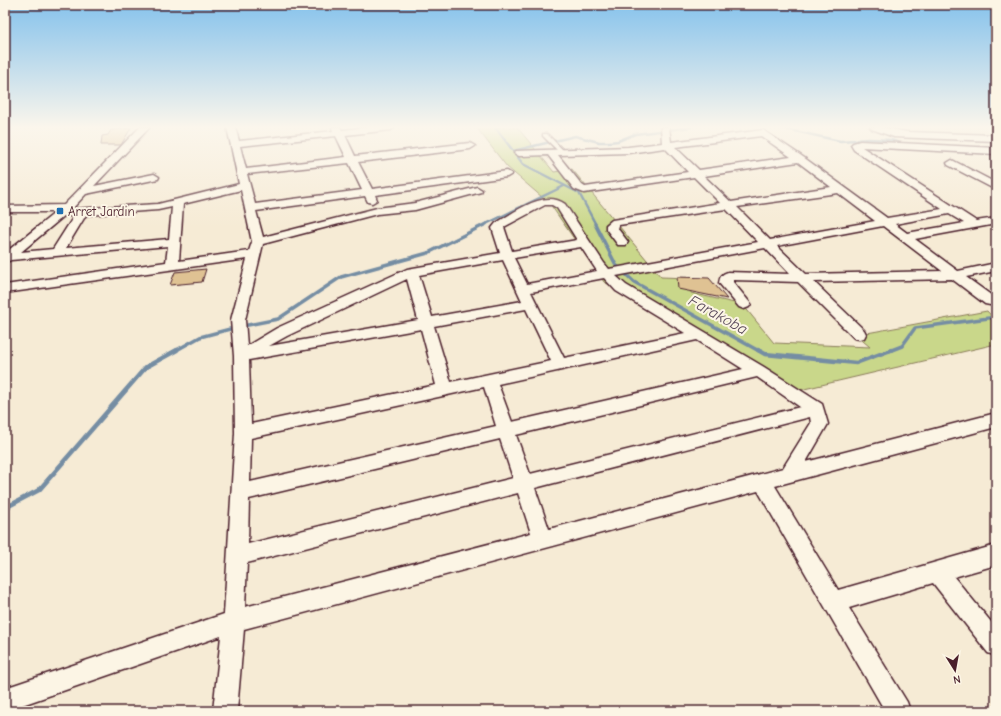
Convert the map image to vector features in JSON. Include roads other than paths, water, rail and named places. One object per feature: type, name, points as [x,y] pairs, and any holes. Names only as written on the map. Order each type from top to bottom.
[{"type":"street","points":[[6,258],[64,211],[113,160]]},
{"type":"street","points":[[225,711],[234,621],[243,433],[241,356],[238,320],[256,248],[250,208],[240,160]]},
{"type":"street","points":[[242,172],[348,160]]},
{"type":"street","points":[[352,160],[377,210]]},
{"type":"street","points":[[561,160],[578,187],[584,190],[790,160]]},
{"type":"street","points":[[683,160],[859,334]]},
{"type":"street","points":[[802,160],[990,301]]},
{"type":"street","points":[[876,160],[974,225]]},
{"type":"street","points":[[952,163],[996,187]]},
{"type":"street","points":[[250,208],[507,174]]},
{"type":"street","points":[[82,192],[154,177]]},
{"type":"street","points":[[5,209],[82,212],[144,208],[178,202],[245,186]]},
{"type":"street","points":[[622,242],[612,228],[612,225],[616,222],[840,189]]},
{"type":"street","points":[[5,289],[172,265],[256,248],[377,210],[396,210],[412,207],[477,190]]},
{"type":"street","points":[[172,265],[178,202]]},
{"type":"street","points":[[560,365],[507,256],[498,231],[500,225],[543,202],[556,202],[560,206],[583,243],[629,294],[759,371],[816,409],[820,424],[789,474]]},
{"type":"street","points":[[523,289],[952,210]]},
{"type":"street","points":[[57,253],[82,212]]},
{"type":"street","points":[[905,237],[996,221]]},
{"type":"street","points":[[6,258],[175,242]]},
{"type":"street","points":[[241,356],[282,332],[412,272],[583,243]]},
{"type":"street","points":[[744,304],[726,283],[726,278],[728,276],[803,278],[956,275],[993,270]]},
{"type":"street","points":[[412,272],[445,390]]},
{"type":"street","points":[[241,356],[531,304]]},
{"type":"street","points":[[243,433],[699,335]]},
{"type":"street","points":[[240,493],[759,371]]},
{"type":"street","points":[[489,380],[543,539]]},
{"type":"street","points":[[237,556],[816,409]]},
{"type":"street","points":[[5,700],[234,621],[996,420]]},
{"type":"street","points":[[763,482],[898,711]]},
{"type":"street","points":[[834,602],[996,555]]},
{"type":"street","points":[[937,572],[996,645]]},
{"type":"waterway","name":"Farakoba","points":[[520,160],[523,164],[579,193],[596,225]]},
{"type":"waterway","points":[[484,225],[564,186]]},
{"type":"waterway","name":"Farakoba","points":[[595,224],[616,265],[634,282],[759,351]]},
{"type":"waterway","points":[[243,326],[278,319],[341,277],[428,253],[484,225]]},
{"type":"waterway","name":"Farakoba","points":[[889,351],[902,346],[915,328],[996,317]]},
{"type":"waterway","points":[[175,351],[200,337],[230,329]]},
{"type":"waterway","points":[[5,508],[39,490],[146,367],[177,350]]},
{"type":"waterway","name":"Farakoba","points":[[758,350],[765,354],[856,363],[891,350]]},
{"type":"place","name":"Arret Jardin","points":[[60,211]]}]
